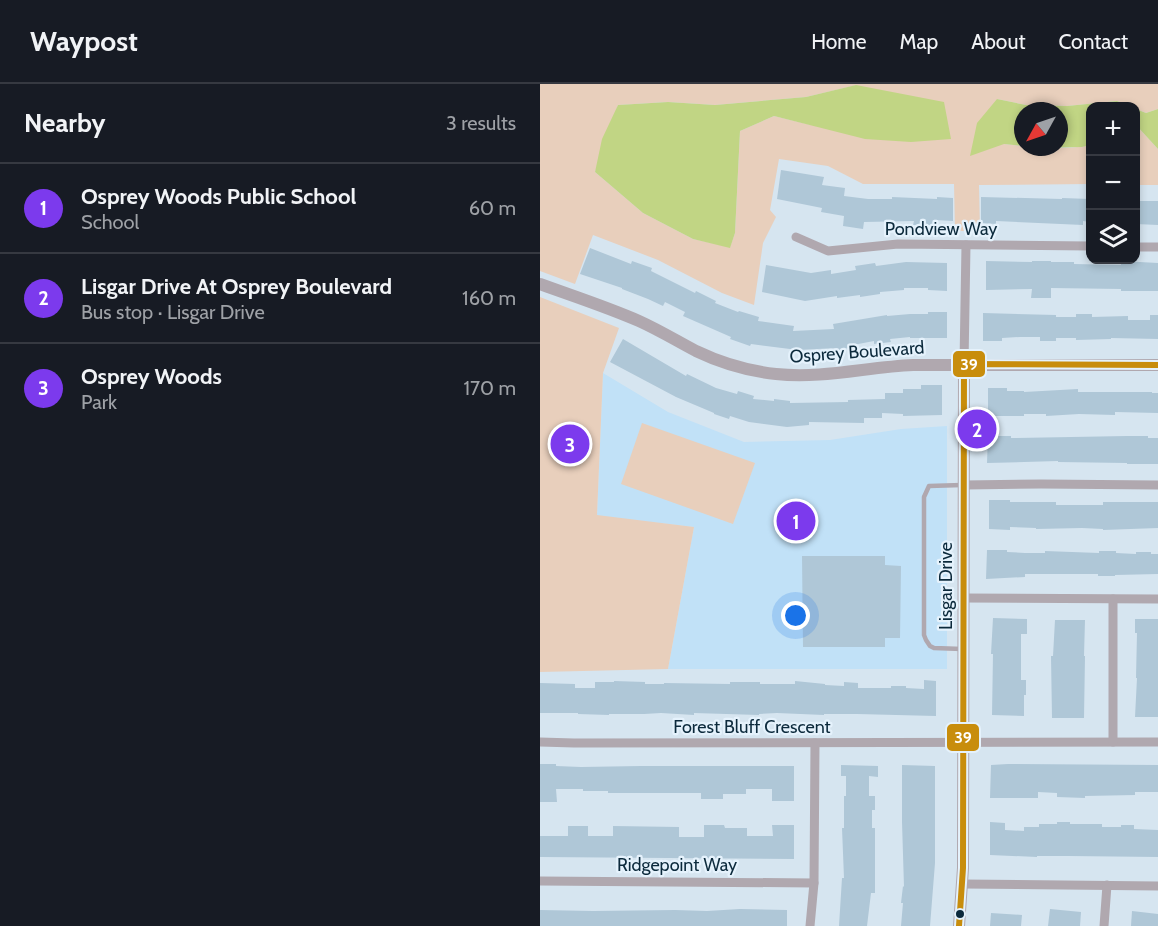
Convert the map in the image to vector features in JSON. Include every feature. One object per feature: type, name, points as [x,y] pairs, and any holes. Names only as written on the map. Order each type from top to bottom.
[{"type":"street","name":"Pondview Way","points":[[796,237],[828,251],[898,244],[1086,246]]},
{"type":"street","name":"Lisgar Drive","points":[[959,926],[963,884],[966,245]]},
{"type":"street","points":[[1140,247],[1158,247]]},
{"type":"street","name":"Osprey Boulevard","points":[[540,284],[632,317],[721,361],[763,372],[806,376],[891,366],[1158,365]]},
{"type":"street","points":[[965,485],[1158,485]]},
{"type":"street","points":[[964,598],[1158,599]]},
{"type":"street","points":[[1113,598],[1113,742]]},
{"type":"street","name":"Forest Bluff Crescent","points":[[540,742],[1158,742]]},
{"type":"street","points":[[810,926],[814,883],[815,743]]},
{"type":"street","name":"Ridgepoint Way","points":[[540,881],[814,883]]},
{"type":"street","points":[[963,884],[1158,885]]},
{"type":"street","points":[[1104,926],[1107,885]]},
{"type":"lane","points":[[964,649],[938,649],[930,646],[926,640],[924,629],[924,497],[929,486],[965,485]]},
{"type":"shaded area","points":[[540,84],[1158,84],[1158,109],[1146,113],[1140,111],[1140,102],[1086,102],[1086,104],[1068,106],[1068,102],[1014,103],[997,99],[1004,144],[1014,145],[1014,156],[1068,156],[1068,147],[1086,146],[1086,184],[979,185],[980,231],[955,231],[954,184],[863,184],[828,166],[779,159],[770,210],[776,217],[763,243],[754,305],[722,293],[658,260],[593,235],[575,284],[540,271]],"holes":[[[857,85],[811,125],[774,116],[740,131],[735,233],[730,247],[693,239],[643,213],[595,172],[618,105],[668,102],[715,105],[806,97]]]},
{"type":"shaded area","points":[[856,85],[944,102],[951,139],[911,142],[865,139],[774,116],[740,131],[735,233],[730,248],[693,239],[643,213],[595,172],[602,139],[618,105],[668,102],[715,105],[806,97]]},
{"type":"shaded area","points":[[997,99],[1014,103],[1014,145],[1004,144],[970,156],[977,123]]},
{"type":"shaded area","points":[[1086,104],[1086,146],[1068,147],[1068,106]]},
{"type":"shaded area","points":[[1158,109],[1158,149],[1140,129],[1140,111],[1146,113]]},
{"type":"shaded area","points":[[1140,129],[1158,149],[1158,185],[1140,185]]},
{"type":"shaded area","points":[[540,297],[619,328],[603,373],[597,515],[694,527],[668,669],[540,672]]},
{"type":"shaded area","points":[[603,373],[668,412],[744,442],[830,440],[901,429],[947,426],[947,669],[668,669],[694,527],[597,516]]},
{"type":"shaded area","points":[[642,423],[755,463],[733,524],[621,484]]},
{"type":"building","points":[[781,170],[824,177],[822,185],[845,188],[844,196],[868,199],[953,198],[953,221],[935,220],[935,225],[913,225],[914,221],[864,222],[863,229],[843,226],[844,216],[821,212],[822,208],[777,199]]},
{"type":"building","points":[[981,197],[1086,199],[1086,221],[1083,221],[1083,225],[996,221],[996,224],[981,223]]},
{"type":"building","points":[[1140,201],[1158,201],[1158,225],[1140,224]]},
{"type":"building","points":[[590,248],[631,264],[632,261],[652,268],[651,271],[716,301],[715,303],[759,317],[758,321],[794,326],[793,331],[834,329],[833,324],[887,315],[947,312],[947,338],[890,339],[891,342],[874,344],[874,341],[838,350],[837,348],[798,350],[751,344],[750,346],[683,316],[685,312],[665,302],[663,306],[622,288],[580,274]]},
{"type":"building","points":[[986,261],[1051,261],[1121,265],[1140,264],[1140,262],[1158,263],[1158,291],[1051,288],[1051,298],[1031,298],[1032,289],[986,290]]},
{"type":"building","points":[[906,262],[947,263],[947,291],[904,288],[904,290],[860,297],[860,295],[837,298],[837,296],[805,301],[762,292],[766,265],[811,273],[831,270],[831,274],[856,270],[855,266]]},
{"type":"building","points":[[983,313],[1056,315],[1056,317],[1092,314],[1092,317],[1128,316],[1128,320],[1150,320],[1150,315],[1158,315],[1158,339],[1076,340],[1076,338],[1056,338],[1056,341],[1040,341],[1040,337],[1020,337],[1002,338],[1002,341],[983,341]]},
{"type":"building","points":[[623,339],[686,376],[687,374],[716,388],[754,396],[753,399],[774,401],[774,399],[790,401],[790,403],[848,402],[848,400],[885,399],[885,393],[903,393],[903,389],[921,389],[921,385],[942,385],[942,415],[903,416],[903,414],[882,413],[882,418],[864,418],[864,423],[809,422],[809,425],[787,427],[749,422],[730,416],[729,419],[676,397],[610,362]]},
{"type":"building","points":[[988,388],[1007,388],[1007,391],[1024,392],[1078,389],[1078,392],[1152,392],[1158,393],[1158,413],[988,416]]},
{"type":"building","points":[[988,436],[1011,436],[1011,438],[1148,436],[1148,438],[1158,438],[1158,464],[1058,461],[987,463]]},
{"type":"building","points":[[989,500],[1056,502],[1056,505],[1158,502],[1158,528],[1103,530],[1010,527],[1010,530],[989,529]]},
{"type":"building","points":[[987,550],[1025,553],[1116,551],[1116,553],[1136,554],[1136,552],[1151,552],[1151,554],[1158,554],[1158,574],[1098,576],[1098,574],[1025,574],[1025,577],[986,579]]},
{"type":"building","points":[[802,556],[885,556],[885,565],[901,566],[900,638],[885,638],[885,647],[803,647]]},
{"type":"building","points":[[993,618],[1027,619],[1027,634],[1021,634],[1021,680],[1026,680],[1024,716],[992,715]]},
{"type":"building","points":[[1135,619],[1158,619],[1158,717],[1135,717],[1137,633],[1135,633]]},
{"type":"building","points":[[1055,620],[1085,620],[1084,718],[1052,718],[1051,656],[1053,656]]},
{"type":"building","points":[[924,680],[936,681],[936,716],[540,713],[540,683],[575,684],[575,688],[595,688],[595,682],[614,681],[645,682],[645,684],[760,682],[760,684],[795,684],[795,681],[844,686],[844,682],[858,683],[858,688],[906,686],[906,688],[924,689]]},
{"type":"building","points":[[540,764],[581,767],[794,766],[794,801],[772,801],[772,789],[746,789],[746,794],[723,794],[723,799],[701,799],[701,793],[608,793],[608,791],[583,791],[583,789],[556,789],[557,802],[540,802]]},
{"type":"building","points":[[841,765],[878,766],[878,777],[869,776],[869,796],[875,796],[872,828],[875,828],[875,893],[871,893],[867,926],[839,926],[842,878],[844,878],[842,828],[844,828],[844,796],[846,796],[846,776],[841,776]]},
{"type":"building","points":[[902,765],[935,766],[935,863],[930,926],[901,926],[904,887]]},
{"type":"building","points":[[991,765],[1158,765],[1158,792],[1085,796],[1085,798],[1057,797],[1057,793],[1038,792],[1038,798],[990,798]]},
{"type":"building","points":[[990,822],[1005,823],[1005,830],[1024,831],[1024,827],[1039,827],[1039,824],[1057,824],[1057,822],[1102,824],[1102,827],[1134,825],[1134,829],[1158,830],[1158,857],[990,855]]},
{"type":"building","points":[[704,825],[747,828],[747,836],[773,836],[772,825],[794,825],[794,859],[540,857],[540,836],[568,836],[568,826],[588,826],[588,836],[613,836],[613,826],[679,827],[679,837],[704,837]]},
{"type":"building","points":[[1050,909],[1081,912],[1080,926],[1048,926]]},
{"type":"building","points":[[540,910],[707,911],[787,910],[787,926],[540,926]]},
{"type":"building","points":[[1132,911],[1158,914],[1158,926],[1131,926]]},
{"type":"building","points":[[991,913],[1022,915],[1021,926],[990,926]]},
{"type":"transit line","name":"39","points":[[959,926],[963,868],[964,364],[1158,365]]},
{"type":"place","name":"Lisgar Drive At Osprey Boulevard","points":[[977,429]]},
{"type":"place","name":"Osprey Woods","points":[[570,444]]},
{"type":"place","name":"Osprey Woods Public School","points":[[796,521]]}]
